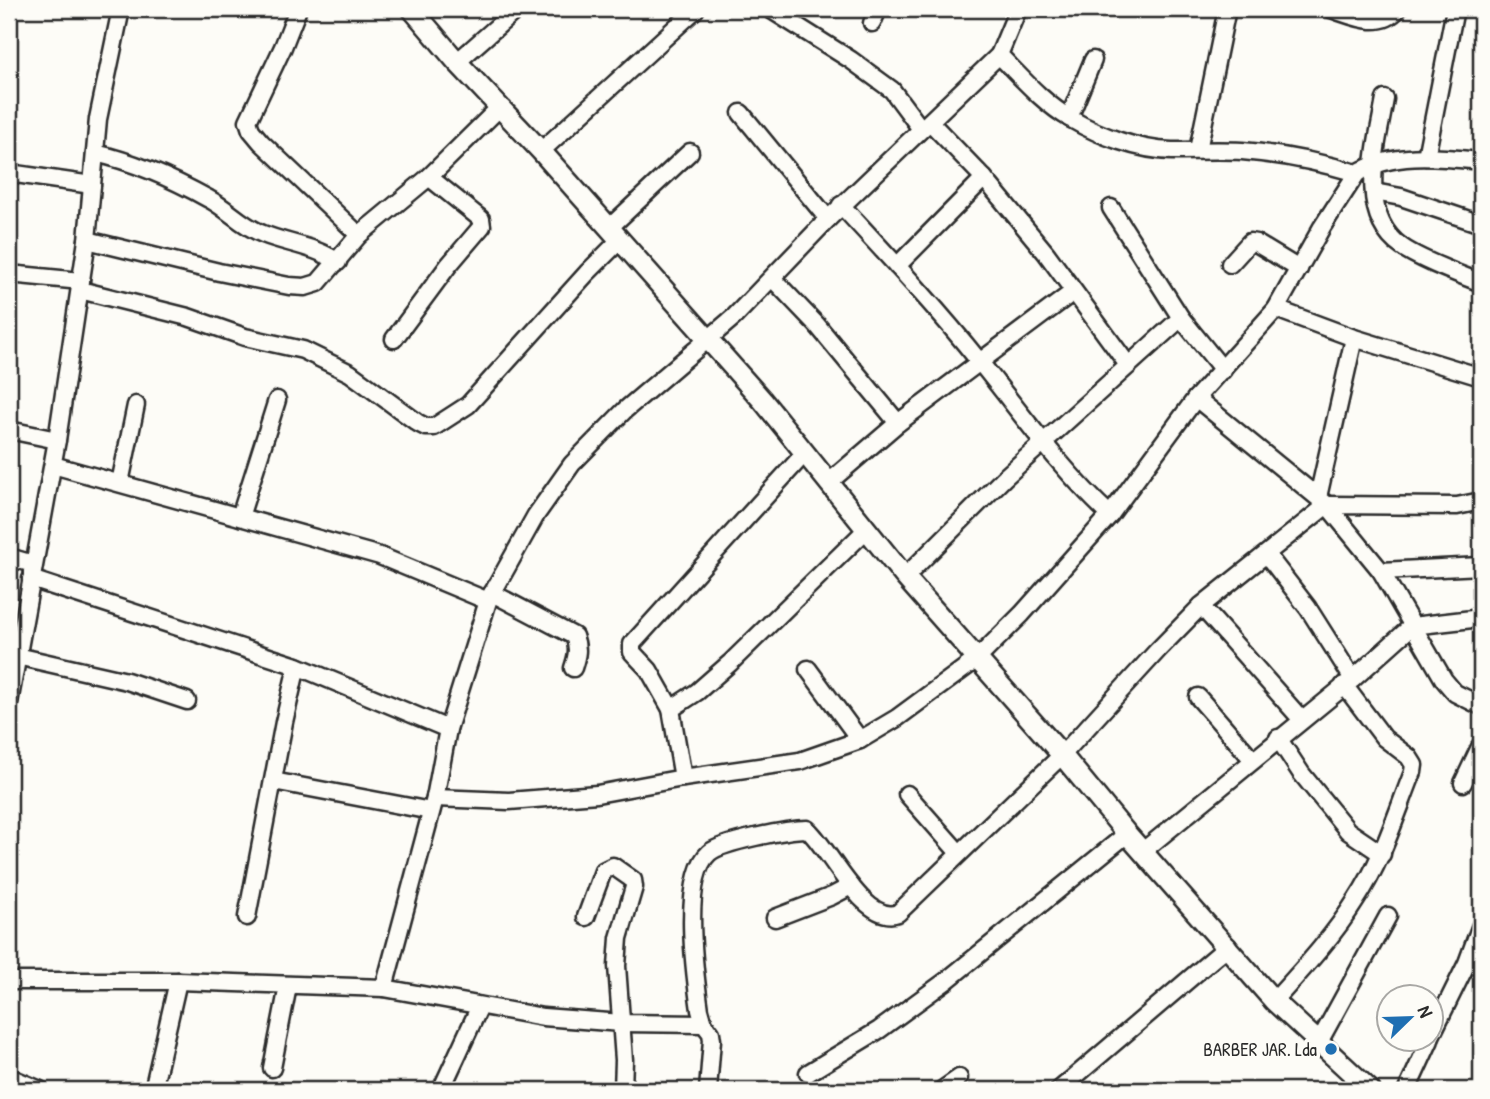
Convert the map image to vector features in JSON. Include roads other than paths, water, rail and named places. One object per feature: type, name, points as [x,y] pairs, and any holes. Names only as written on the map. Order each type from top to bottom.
[{"type":"street","points":[[9,703],[15,648],[57,440],[87,240],[98,119],[121,9]]},
{"type":"street","points":[[298,9],[248,121],[251,130],[261,142],[359,235]]},
{"type":"street","points":[[412,9],[763,401],[905,577],[1274,1001],[1370,1090]]},
{"type":"street","points":[[457,62],[517,9]]},
{"type":"street","points":[[541,151],[696,9]]},
{"type":"street","points":[[770,9],[851,60],[891,90],[925,125],[984,177],[1046,253],[1128,365]]},
{"type":"street","points":[[384,988],[433,805],[448,729],[490,597],[536,515],[572,464],[625,411],[709,341],[841,205],[999,55],[1011,32],[1018,9]]},
{"type":"street","points":[[1198,150],[1219,60],[1227,9]]},
{"type":"street","points":[[1331,9],[1368,21],[1384,19],[1398,9]]},
{"type":"street","points":[[1426,158],[1455,9]]},
{"type":"street","points":[[999,55],[1041,96],[1069,118],[1099,134],[1140,146],[1170,151],[1243,151],[1309,160],[1357,173]]},
{"type":"street","points":[[1069,118],[1093,60]]},
{"type":"street","points":[[1385,99],[1374,192],[1377,216],[1385,232],[1402,248],[1481,283]]},
{"type":"street","points":[[87,240],[289,286],[318,284],[359,235],[429,177],[500,107]]},
{"type":"street","points":[[741,113],[828,219]]},
{"type":"street","points":[[95,152],[148,169],[211,200],[246,226],[263,234],[326,253],[338,262]]},
{"type":"street","points":[[9,274],[80,286],[245,337],[303,350],[350,373],[418,423],[434,428],[468,405],[587,273],[614,234],[690,152]]},
{"type":"street","points":[[273,781],[433,805],[509,801],[597,794],[800,761],[860,740],[897,718],[977,659],[1022,614],[1110,515],[1196,398],[1276,309],[1322,227],[1357,173],[1376,163],[1426,158],[1481,161]]},
{"type":"street","points":[[9,173],[92,186]]},
{"type":"street","points":[[394,339],[448,266],[482,226],[481,219],[429,177]]},
{"type":"street","points":[[897,266],[984,177]]},
{"type":"street","points":[[1374,192],[1401,197],[1481,224]]},
{"type":"street","points":[[841,205],[981,362],[1043,444],[1084,491],[1110,515]]},
{"type":"street","points":[[1111,208],[1181,318],[1223,370]]},
{"type":"street","points":[[1230,264],[1246,246],[1256,243],[1299,269]]},
{"type":"street","points":[[772,278],[844,355],[898,423]]},
{"type":"street","points":[[828,482],[898,423],[1073,292]]},
{"type":"street","points":[[1276,309],[1354,338],[1481,377]]},
{"type":"street","points":[[905,577],[1004,478],[1181,318]]},
{"type":"street","points":[[708,1090],[712,1040],[711,1033],[704,1024],[698,998],[691,911],[700,863],[710,851],[724,845],[794,829],[807,829],[815,835],[851,886],[870,906],[883,915],[890,916],[905,908],[1062,755],[1201,606],[1267,555],[1322,501],[1354,338]]},
{"type":"street","points":[[1196,398],[1322,501],[1381,570],[1444,680],[1455,693],[1481,706]]},
{"type":"street","points":[[240,517],[276,400]]},
{"type":"street","points":[[120,483],[136,405]]},
{"type":"street","points":[[9,430],[57,440]]},
{"type":"street","points":[[683,778],[671,709],[654,677],[632,652],[632,644],[804,454]]},
{"type":"street","points":[[52,465],[380,556],[490,597],[552,623],[574,636],[578,645],[573,668]]},
{"type":"street","points":[[1322,501],[1457,506],[1481,501]]},
{"type":"street","points":[[671,709],[697,692],[730,663],[867,529]]},
{"type":"street","points":[[1267,555],[1308,608],[1384,738],[1409,757],[1414,765],[1382,854],[1357,900],[1318,951],[1274,1001]]},
{"type":"street","points":[[9,557],[32,571],[298,666],[448,729]]},
{"type":"street","points":[[1381,570],[1481,566]]},
{"type":"street","points":[[1201,606],[1302,720]]},
{"type":"street","points":[[1143,851],[1349,682],[1412,626],[1481,618]]},
{"type":"street","points":[[15,648],[187,701]]},
{"type":"street","points":[[247,917],[298,666]]},
{"type":"street","points":[[808,669],[860,740]]},
{"type":"street","points":[[1198,698],[1253,760]]},
{"type":"street","points":[[1278,738],[1301,774],[1348,831],[1382,854]]},
{"type":"street","points":[[1462,783],[1481,745]]},
{"type":"street","points":[[907,794],[959,853]]},
{"type":"street","points":[[808,1073],[879,1030],[946,981],[1127,834]]},
{"type":"street","points":[[586,917],[603,871],[613,866],[633,880],[634,887],[619,938],[617,966],[622,1023],[623,1090]]},
{"type":"street","points":[[775,918],[851,886]]},
{"type":"street","points":[[1318,1044],[1388,916]]},
{"type":"street","points":[[1444,1010],[1481,925]]},
{"type":"street","points":[[1067,1088],[1228,946]]},
{"type":"street","points":[[9,981],[178,981],[384,988],[543,1017],[622,1023],[704,1024]]},
{"type":"street","points":[[153,1090],[178,981]]},
{"type":"street","points":[[272,1068],[288,986]]},
{"type":"street","points":[[441,1090],[480,1006]]},
{"type":"street","points":[[1407,1090],[1423,1054]]},
{"type":"street","points":[[9,1077],[40,1090]]},
{"type":"street","points":[[942,1090],[959,1078]]},
{"type":"place","name":"BARBER JAR. Lda","points":[[1331,1049]]}]
